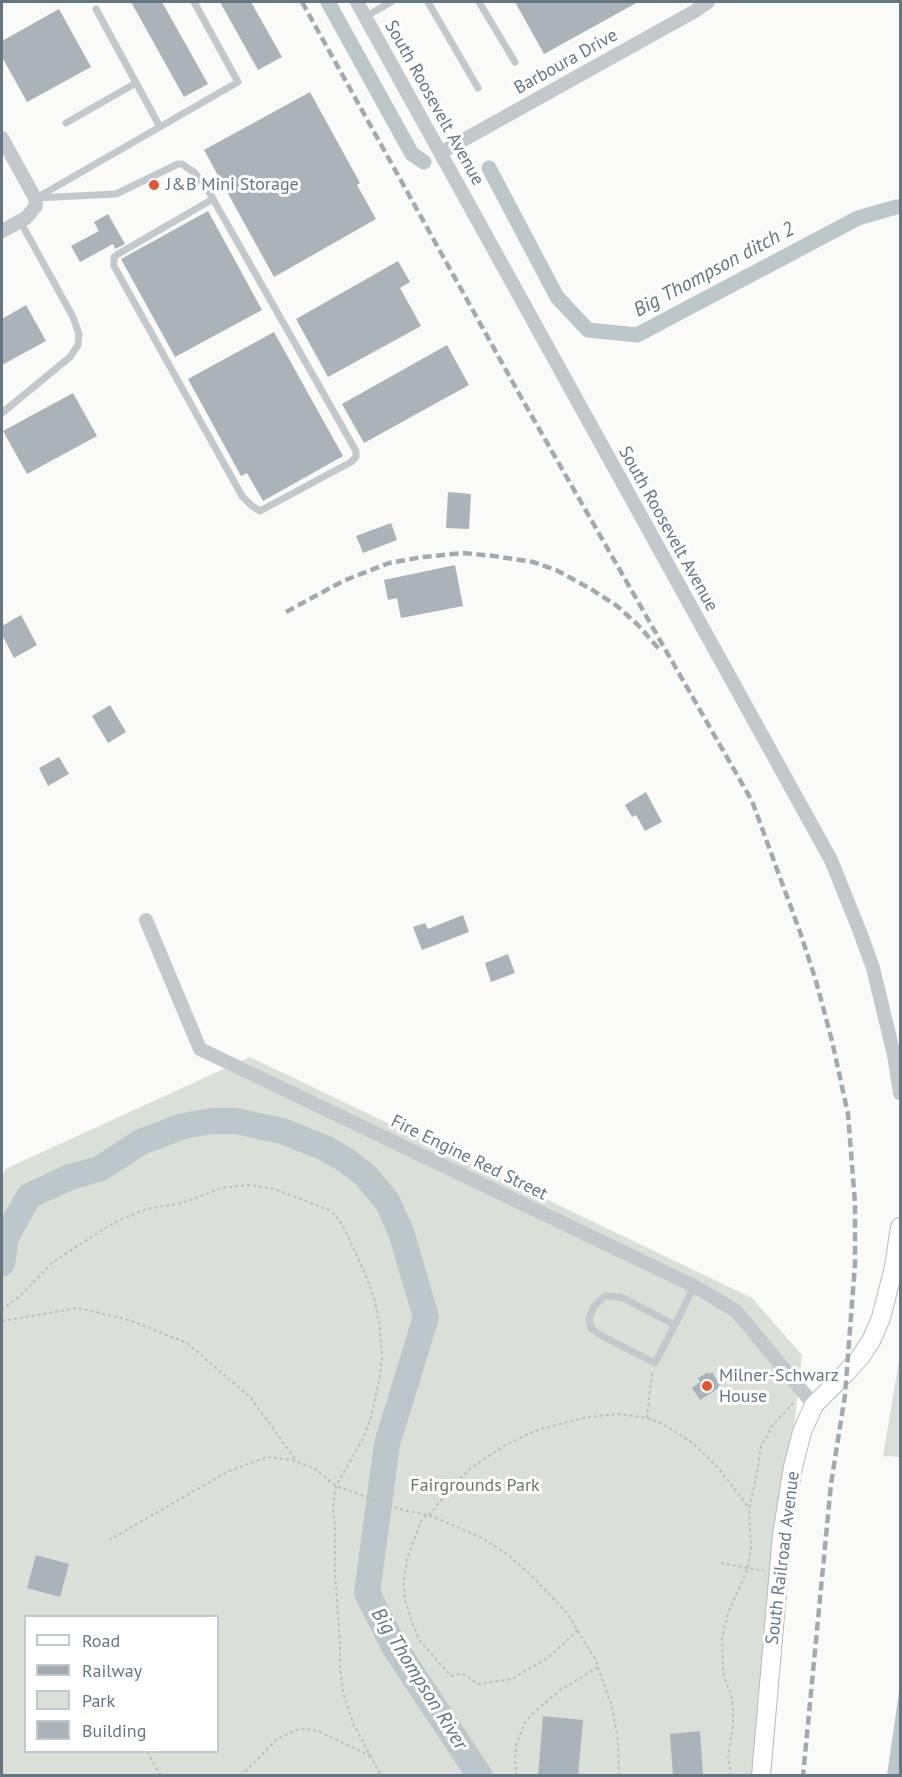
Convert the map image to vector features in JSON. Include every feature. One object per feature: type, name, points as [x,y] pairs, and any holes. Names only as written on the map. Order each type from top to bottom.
[{"type":"street","name":"South Roosevelt Avenue","points":[[357,2],[831,860],[873,968],[894,1055],[900,1092]]},
{"type":"street","name":"Barboura Drive","points":[[440,153],[708,2]]},
{"type":"street","points":[[2,138],[35,202],[32,213],[2,231]]},
{"type":"street","name":"Fire Engine Red Street","points":[[146,920],[200,1049],[694,1286],[736,1311],[809,1399]]},
{"type":"street","name":"South Railroad Avenue","points":[[761,1776],[782,1534],[793,1467],[809,1399],[861,1356],[871,1341],[881,1318],[894,1267],[900,1227]]},
{"type":"lane","points":[[35,202],[238,82],[194,2]]},
{"type":"lane","points":[[365,16],[391,2]]},
{"type":"lane","points":[[431,2],[478,88]]},
{"type":"lane","points":[[479,2],[515,62]]},
{"type":"lane","points":[[96,9],[160,127]]},
{"type":"lane","points":[[66,123],[136,83]]},
{"type":"lane","points":[[35,202],[116,194],[178,164],[182,164],[195,173],[213,199],[356,451],[356,457],[351,462],[260,511],[242,496],[114,266],[114,257],[118,254],[213,199]]},
{"type":"lane","points":[[2,413],[70,357],[78,345],[79,334],[73,317],[20,221]]},
{"type":"lane","points":[[675,1325],[621,1297],[605,1296],[594,1306],[589,1318],[591,1328],[614,1343],[654,1363],[675,1325],[694,1286]]},
{"type":"path","points":[[2,1310],[21,1295],[53,1262],[115,1222],[135,1213],[182,1203],[222,1188],[249,1185],[275,1189],[328,1210],[343,1226],[374,1298],[380,1328],[382,1357],[371,1418],[363,1438],[336,1486],[333,1498],[341,1677],[343,1692],[353,1723],[381,1776]]},
{"type":"path","points":[[2,1322],[78,1308],[129,1320],[188,1343],[250,1397],[298,1462]]},
{"type":"path","points":[[647,1418],[654,1363]]},
{"type":"path","points":[[731,1776],[728,1756],[733,1709],[731,1693],[723,1669],[722,1638],[728,1613],[748,1568],[751,1548],[749,1508],[761,1446],[767,1432],[785,1410],[809,1399]]},
{"type":"path","points":[[578,1630],[549,1657],[512,1679],[477,1684],[467,1676],[459,1674],[451,1676],[420,1641],[405,1600],[404,1581],[407,1558],[422,1521],[456,1482],[496,1450],[535,1431],[574,1420],[620,1414],[647,1418],[661,1423],[693,1443],[720,1470],[749,1508]]},
{"type":"path","points":[[109,1540],[229,1471],[267,1457],[292,1460],[314,1468],[336,1486],[403,1510],[447,1522],[484,1539],[508,1555],[546,1590],[567,1613],[578,1630],[598,1667],[612,1707],[618,1741],[619,1776]]},
{"type":"path","points":[[721,1563],[779,1574]]},
{"type":"path","points":[[516,1776],[514,1759],[516,1745],[529,1718],[559,1691],[598,1667]]},
{"type":"path","points":[[241,1776],[276,1740],[295,1730],[318,1731],[371,1756]]},
{"type":"path","points":[[148,1753],[161,1776]]},
{"type":"green space","name":"Fairgrounds Park","points":[[250,1057],[752,1298],[802,1355],[756,1775],[2,1776],[2,1178],[5,1169]]},
{"type":"green space","points":[[899,1360],[900,1457],[883,1456]]},
{"type":"shaded area","points":[[900,1685],[900,1775],[887,1775]]},
{"type":"building","points":[[131,2],[162,2],[208,84],[184,97]]},
{"type":"building","points":[[220,2],[251,2],[282,57],[258,70]]},
{"type":"building","points":[[515,2],[638,2],[544,54]]},
{"type":"building","points":[[59,9],[91,67],[27,102],[2,57],[2,41]]},
{"type":"building","points":[[310,92],[360,183],[357,185],[376,219],[274,277],[204,150]]},
{"type":"building","points":[[208,211],[262,310],[175,357],[121,259]]},
{"type":"building","points":[[108,214],[125,244],[115,249],[113,244],[80,262],[71,246],[99,231],[94,222]]},
{"type":"building","points":[[398,261],[410,282],[400,288],[421,326],[328,377],[296,319]]},
{"type":"building","points":[[26,305],[46,341],[2,365],[2,319]]},
{"type":"building","points":[[274,332],[343,456],[263,501],[247,473],[241,476],[188,379]]},
{"type":"building","points":[[447,345],[469,385],[364,443],[342,404]]},
{"type":"building","points":[[73,393],[97,436],[27,474],[3,431]]},
{"type":"building","points":[[448,492],[471,494],[469,529],[446,528]]},
{"type":"building","points":[[391,523],[397,540],[363,553],[356,536]]},
{"type":"building","points":[[455,565],[463,606],[401,618],[397,598],[388,600],[384,580]]},
{"type":"building","points":[[21,615],[37,645],[14,658],[2,635],[2,626]]},
{"type":"building","points":[[110,705],[126,732],[108,743],[92,716]]},
{"type":"building","points":[[59,757],[69,774],[48,786],[39,768]]},
{"type":"building","points":[[646,792],[662,822],[645,831],[636,815],[632,817],[625,805]]},
{"type":"building","points":[[463,915],[469,932],[422,950],[413,927],[425,923],[428,929]]},
{"type":"building","points":[[508,954],[515,973],[491,982],[485,963]]},
{"type":"building","name":"Milner-Schwarz House","points":[[708,1372],[709,1374],[712,1372],[720,1385],[700,1400],[692,1388],[700,1382],[698,1378]]},
{"type":"building","points":[[36,1555],[69,1564],[60,1597],[27,1588]]},
{"type":"building","points":[[543,1716],[583,1720],[578,1776],[538,1776]]},
{"type":"building","points":[[700,1731],[703,1776],[673,1776],[670,1734]]},
{"type":"waterway","name":"Big Thompson ditch 2","points":[[328,2],[412,154],[424,162]]},
{"type":"waterway","name":"Big Thompson ditch 2","points":[[489,168],[557,297],[588,330],[637,335],[858,218],[900,207]]},
{"type":"waterway","name":"Big Thompson River","points":[[2,1263],[6,1237],[29,1196],[70,1177],[99,1169],[141,1142],[183,1126],[211,1121],[235,1121],[282,1131],[325,1148],[365,1175],[387,1201],[401,1232],[426,1317],[387,1444],[367,1593],[395,1648],[480,1776]]},
{"type":"railway","points":[[302,2],[522,399],[752,801],[816,981],[848,1114],[855,1203],[855,1264],[845,1395],[831,1484],[803,1776]]},
{"type":"railway","points":[[286,612],[343,581],[389,563],[463,553],[494,556],[533,562],[556,570],[591,589],[617,606],[659,649]]},
{"type":"place","name":"J&B Mini Storage","points":[[154,185]]},
{"type":"place","name":"Milner-Schwarz House","points":[[707,1386]]}]
